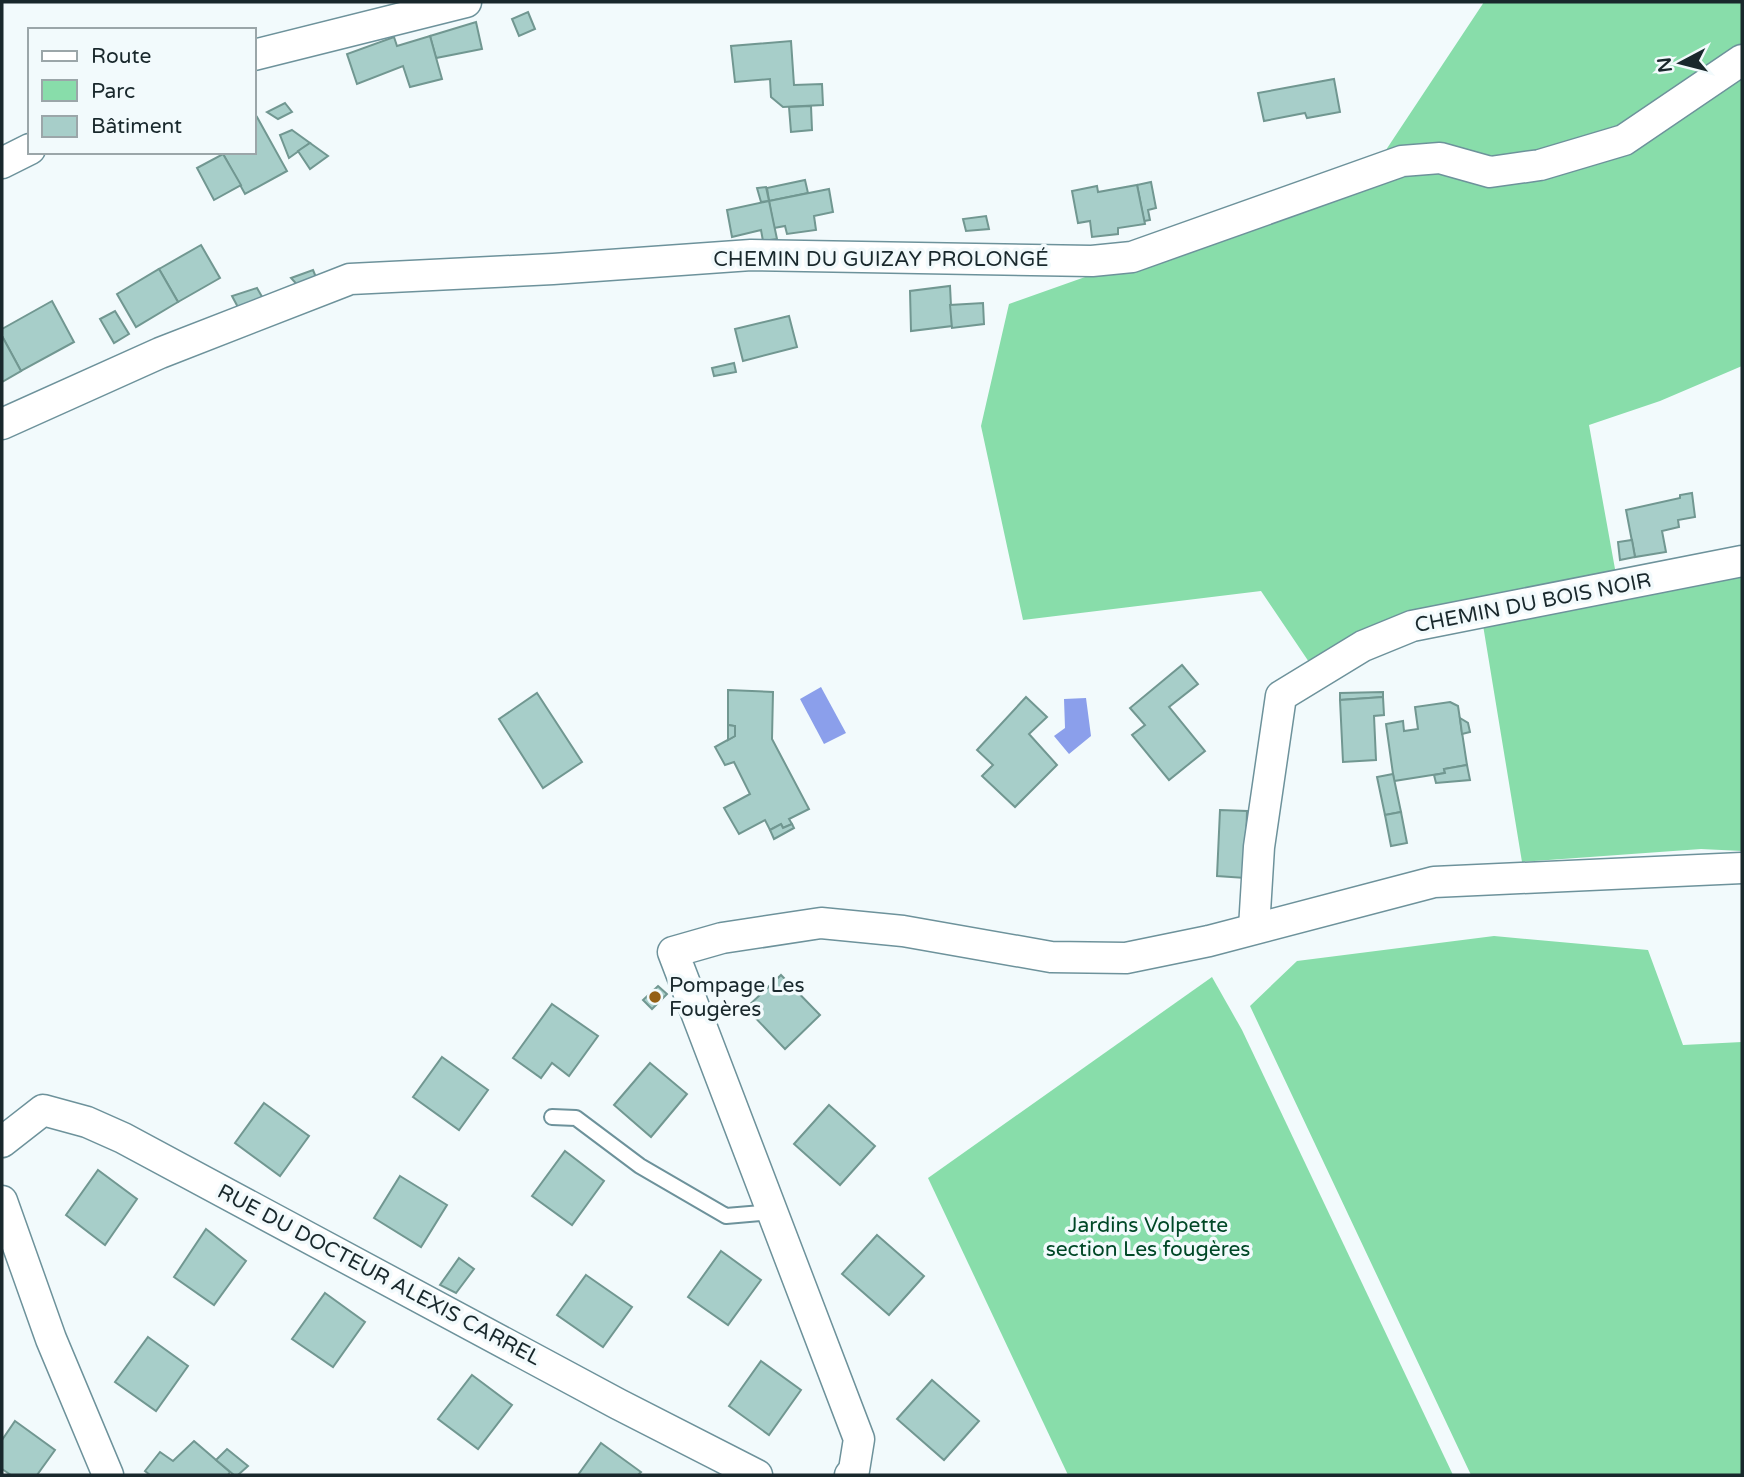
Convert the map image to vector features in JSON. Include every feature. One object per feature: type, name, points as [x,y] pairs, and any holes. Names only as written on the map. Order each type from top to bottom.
[{"type":"street","points":[[256,54],[466,2]]},
{"type":"street","name":"CHEMIN DU GUIZAY PROLONGÉ","points":[[2,424],[160,352],[350,279],[553,269],[751,255],[1092,261],[1132,257],[1402,161],[1440,158],[1490,172],[1540,165],[1624,140],[1742,60]]},
{"type":"street","points":[[2,163],[28,150]]},
{"type":"street","name":"CHEMIN DU BOIS NOIR","points":[[1254,928],[1259,846],[1281,696],[1363,646],[1412,626],[1742,561]]},
{"type":"street","points":[[854,1474],[859,1439],[673,952],[722,938],[821,923],[903,931],[1051,957],[1126,958],[1209,941],[1434,881],[1742,868]]},
{"type":"street","name":"RUE DU DOCTEUR ALEXIS CARREL","points":[[2,1142],[43,1110],[87,1122],[123,1138],[618,1404],[757,1475]]},
{"type":"street","points":[[2,1201],[51,1339],[108,1475]]},
{"type":"lane","points":[[552,1116],[576,1118],[640,1166],[726,1216],[774,1212]]},
{"type":"green space","points":[[1484,2],[1742,2],[1742,366],[1660,401],[1589,425],[1617,580],[1311,665],[1261,591],[1023,620],[981,426],[1009,304],[1376,165]]},
{"type":"green space","points":[[1742,574],[1742,851],[1701,849],[1522,862],[1482,619]]},
{"type":"green space","points":[[1494,936],[1648,950],[1683,1045],[1742,1042],[1742,1475],[1471,1475],[1250,1006],[1297,961]]},
{"type":"green space","name":"Jardins Volpette section Les fougères","points":[[1212,977],[1242,1030],[1453,1475],[1068,1475],[928,1178]]},
{"type":"water","points":[[821,687],[846,733],[824,744],[800,699]]},
{"type":"water","points":[[1086,698],[1091,736],[1069,754],[1054,736],[1065,728],[1064,699]]},
{"type":"building","points":[[528,12],[535,29],[519,36],[512,19]]},
{"type":"building","points":[[476,22],[482,49],[436,58],[430,36]]},
{"type":"building","points":[[430,36],[442,79],[410,87],[403,66],[357,84],[347,54],[394,37],[397,46]]},
{"type":"building","points":[[791,41],[794,85],[822,84],[823,105],[783,107],[771,97],[770,79],[735,82],[731,46]]},
{"type":"building","points":[[1334,79],[1340,112],[1307,118],[1305,113],[1264,121],[1258,93]]},
{"type":"building","points":[[285,103],[292,112],[278,119],[267,112]]},
{"type":"building","points":[[811,106],[812,130],[791,132],[789,107]]},
{"type":"building","points":[[256,118],[287,171],[245,194],[223,154],[256,154]]},
{"type":"building","points":[[292,130],[310,143],[289,158],[280,135]]},
{"type":"building","points":[[310,143],[328,156],[310,169],[298,151]]},
{"type":"building","points":[[223,154],[241,185],[214,200],[197,168]]},
{"type":"building","points":[[805,180],[808,193],[769,201],[767,188]]},
{"type":"building","points":[[1151,182],[1156,208],[1148,210],[1150,220],[1144,221],[1137,185]]},
{"type":"building","points":[[1137,185],[1145,224],[1118,228],[1118,234],[1092,237],[1090,221],[1078,223],[1072,191],[1097,186],[1098,192]]},
{"type":"building","points":[[766,187],[769,201],[761,202],[757,188]]},
{"type":"building","points":[[829,189],[833,212],[814,216],[816,230],[787,234],[785,226],[774,228],[769,201]]},
{"type":"building","points":[[769,201],[777,239],[763,241],[761,230],[732,237],[727,210]]},
{"type":"building","points":[[986,216],[989,229],[966,231],[963,219]]},
{"type":"building","points":[[201,245],[220,278],[178,302],[159,269]]},
{"type":"building","points":[[159,269],[178,302],[136,327],[117,294]]},
{"type":"building","points":[[313,270],[318,282],[302,290],[291,278]]},
{"type":"building","points":[[950,286],[952,326],[911,331],[910,291]]},
{"type":"building","points":[[257,288],[265,302],[240,311],[232,296]]},
{"type":"building","points":[[52,301],[74,342],[21,371],[2,336],[2,329]]},
{"type":"building","points":[[983,303],[984,324],[952,328],[950,305]]},
{"type":"building","points":[[115,311],[129,334],[114,343],[100,319]]},
{"type":"building","points":[[789,316],[797,347],[743,361],[735,329]]},
{"type":"building","points":[[2,336],[21,371],[2,382]]},
{"type":"building","points":[[734,363],[736,372],[714,376],[712,368]]},
{"type":"building","points":[[1692,493],[1695,517],[1678,520],[1679,527],[1662,531],[1666,552],[1635,557],[1626,510]]},
{"type":"building","points":[[1632,540],[1635,557],[1620,560],[1618,542]]},
{"type":"building","points":[[1182,665],[1198,684],[1169,707],[1205,751],[1169,780],[1132,735],[1145,725],[1130,708]]},
{"type":"building","points":[[728,690],[773,692],[772,739],[809,809],[789,819],[792,824],[783,828],[781,824],[770,830],[765,820],[739,834],[724,808],[750,794],[734,762],[725,765],[715,747],[735,736],[735,726],[728,725]]},
{"type":"building","points":[[1383,692],[1383,697],[1340,700],[1340,693]]},
{"type":"building","points":[[537,693],[582,762],[543,788],[499,719]]},
{"type":"building","points":[[1026,697],[1047,717],[1029,734],[1057,765],[1015,807],[982,776],[993,765],[977,750]]},
{"type":"building","points":[[1383,697],[1384,715],[1374,716],[1376,760],[1343,762],[1340,700]]},
{"type":"building","points":[[1450,702],[1458,706],[1467,765],[1444,769],[1445,773],[1394,781],[1386,724],[1403,721],[1404,731],[1418,729],[1415,707]]},
{"type":"building","points":[[1460,718],[1468,723],[1470,732],[1462,734]]},
{"type":"building","points":[[728,725],[735,726],[735,736],[728,740]]},
{"type":"building","points":[[1467,765],[1470,780],[1436,783],[1434,775],[1445,773],[1444,769]]},
{"type":"building","points":[[1393,774],[1401,812],[1385,815],[1377,777]]},
{"type":"building","points":[[1220,810],[1247,811],[1245,878],[1217,876]]},
{"type":"building","points":[[1401,812],[1407,843],[1391,846],[1385,815]]},
{"type":"building","points":[[781,824],[783,828],[792,824],[794,828],[774,839],[770,830]]},
{"type":"building","points":[[781,975],[820,1015],[785,1049],[746,1008]]},
{"type":"building","name":"Pompage Les Fougères","points":[[658,986],[667,994],[652,1009],[643,1000]]},
{"type":"building","points":[[552,1004],[598,1036],[569,1076],[552,1063],[541,1078],[513,1058]]},
{"type":"building","points":[[442,1057],[488,1090],[459,1130],[413,1097]]},
{"type":"building","points":[[650,1063],[687,1094],[651,1137],[614,1105]]},
{"type":"building","points":[[264,1103],[309,1136],[280,1176],[235,1143]]},
{"type":"building","points":[[829,1105],[875,1146],[840,1185],[794,1144]]},
{"type":"building","points":[[565,1151],[604,1181],[572,1225],[532,1196]]},
{"type":"building","points":[[98,1170],[137,1199],[105,1245],[66,1215]]},
{"type":"building","points":[[400,1176],[447,1205],[421,1247],[374,1218]]},
{"type":"building","points":[[206,1229],[246,1261],[214,1305],[174,1277]]},
{"type":"building","points":[[877,1235],[924,1276],[889,1315],[842,1274]]},
{"type":"building","points":[[721,1251],[761,1280],[728,1325],[688,1297]]},
{"type":"building","points":[[459,1258],[474,1269],[456,1293],[440,1285]]},
{"type":"building","points":[[586,1275],[632,1307],[603,1347],[557,1315]]},
{"type":"building","points":[[325,1293],[365,1322],[333,1367],[292,1339]]},
{"type":"building","points":[[148,1337],[188,1366],[156,1411],[115,1382]]},
{"type":"building","points":[[761,1361],[801,1390],[769,1435],[729,1406]]},
{"type":"building","points":[[472,1375],[512,1405],[478,1449],[438,1419]]},
{"type":"building","points":[[932,1380],[979,1421],[944,1460],[897,1419]]},
{"type":"building","points":[[15,1421],[55,1450],[37,1475],[11,1475],[2,1469],[2,1440]]},
{"type":"building","points":[[194,1441],[230,1472],[228,1475],[150,1475],[145,1471],[160,1452],[173,1461]]},
{"type":"building","points":[[601,1443],[641,1472],[638,1475],[578,1475]]},
{"type":"building","points":[[227,1449],[248,1466],[238,1475],[234,1475],[216,1460]]},
{"type":"place","name":"Pompage Les Fougères","points":[[655,997]]}]
